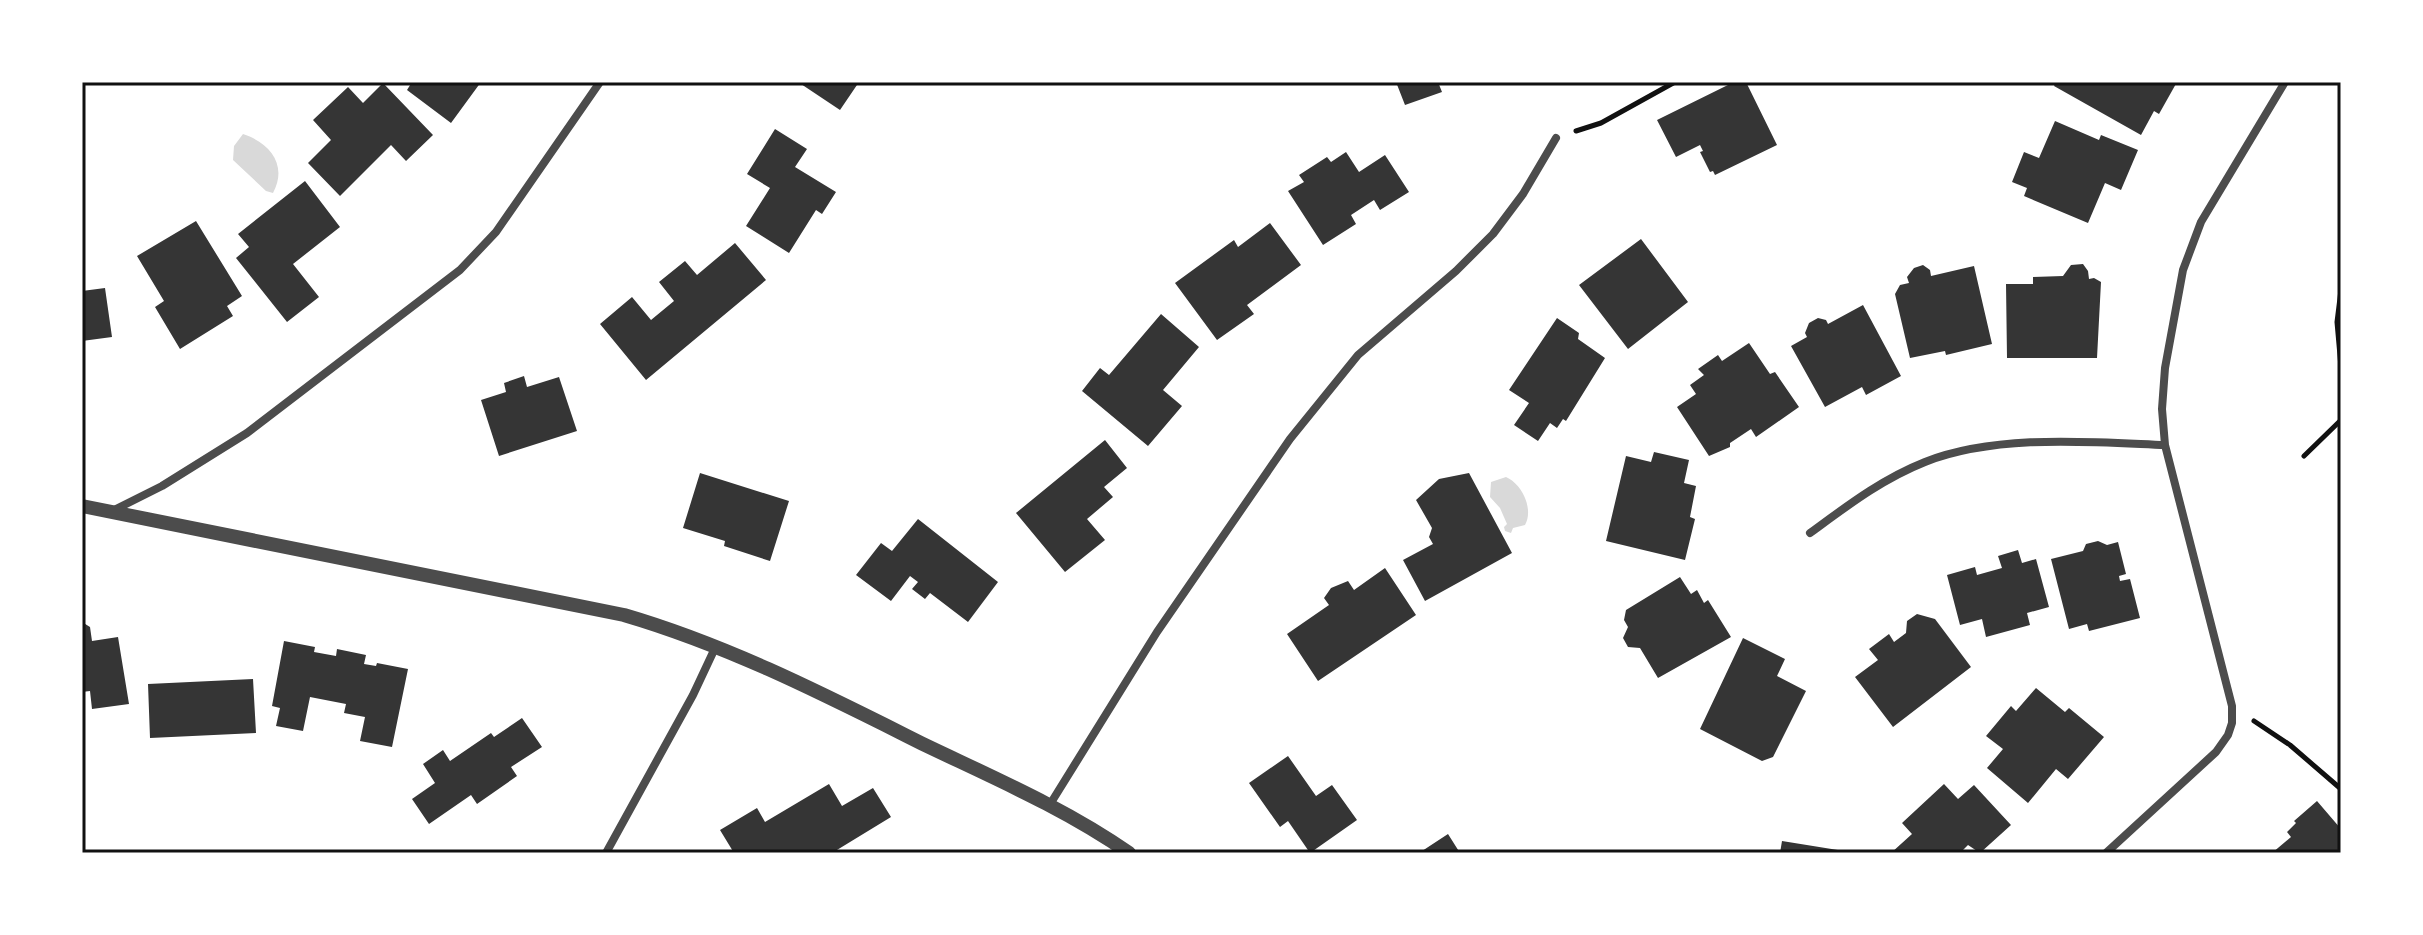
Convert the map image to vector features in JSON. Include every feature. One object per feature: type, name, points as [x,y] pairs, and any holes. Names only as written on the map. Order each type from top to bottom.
[{"type":"street","points":[[110,512],[162,486],[247,433],[460,270],[496,232],[600,82]]},
{"type":"street","points":[[2106,853],[2216,752],[2232,723],[2232,706],[2165,445],[2162,409],[2165,368],[2177,296],[2201,222],[2285,82]]},
{"type":"street","points":[[1049,806],[1157,632],[1299,428],[1358,355],[1456,271],[1493,234],[1523,194],[1556,138]]},
{"type":"street","points":[[1810,533],[1886,481],[1927,461],[1948,455],[2006,445],[2042,443],[2165,445]]},
{"type":"street","points":[[82,506],[624,615],[753,660],[1049,806],[1129,853]]},
{"type":"street","points":[[606,853],[693,695],[716,646]]},
{"type":"path","points":[[1556,138],[1601,123],[1675,82]]},
{"type":"path","points":[[2341,290],[2337,322],[2341,367]]},
{"type":"path","points":[[2304,456],[2341,420]]},
{"type":"path","points":[[2232,706],[2290,745],[2341,789]]},
{"type":"shaded area","points":[[243,134],[261,143],[274,156],[278,173],[273,193],[266,191],[233,160],[234,146]]},
{"type":"shaded area","points":[[1506,477],[1521,491],[1528,512],[1525,525],[1513,528],[1511,533],[1505,531],[1507,524],[1500,508],[1490,497],[1491,482]]},
{"type":"building","points":[[412,82],[481,82],[451,123],[407,90]]},
{"type":"building","points":[[798,82],[859,82],[840,110]]},
{"type":"building","points":[[1396,82],[1438,82],[1442,92],[1405,105]]},
{"type":"building","points":[[1734,82],[1746,82],[1777,145],[1715,175],[1713,171],[1710,172],[1700,152],[1703,151],[1700,145],[1676,157],[1657,120]]},
{"type":"building","points":[[2056,82],[2177,82],[2159,114],[2154,111],[2141,135],[2054,86]]},
{"type":"building","points":[[383,83],[433,135],[406,161],[391,145],[340,196],[308,163],[331,140],[313,120],[348,87],[363,103]]},
{"type":"building","points":[[2055,121],[2099,140],[2101,135],[2138,150],[2121,190],[2105,183],[2088,223],[2024,196],[2027,188],[2012,182],[2024,152],[2039,158]]},
{"type":"building","points":[[775,129],[807,149],[795,167],[836,192],[822,214],[816,210],[789,253],[746,226],[770,188],[747,174]]},
{"type":"building","points":[[1346,152],[1359,172],[1385,155],[1409,192],[1380,210],[1374,200],[1351,215],[1356,224],[1323,245],[1288,191],[1304,182],[1299,175],[1327,157],[1331,162]]},
{"type":"building","points":[[305,181],[340,227],[293,264],[319,297],[287,322],[236,258],[249,247],[238,234]]},
{"type":"building","points":[[196,221],[242,296],[227,306],[233,316],[180,349],[155,307],[164,301],[137,256]]},
{"type":"building","points":[[1270,223],[1301,265],[1247,305],[1254,314],[1217,340],[1175,283],[1234,240],[1238,247]]},
{"type":"building","points":[[1641,239],[1688,302],[1628,349],[1579,285]]},
{"type":"building","points":[[735,243],[766,280],[646,380],[600,324],[632,297],[651,320],[674,301],[659,282],[685,261],[697,275]]},
{"type":"building","points":[[2083,264],[2089,279],[2101,282],[2097,358],[2007,358],[2006,284],[2033,284],[2033,277],[2063,276],[2071,265]]},
{"type":"building","points":[[1923,265],[1930,270],[1931,276],[1974,266],[1992,344],[1946,355],[1945,351],[1910,358],[1895,294],[1900,285],[1909,283],[1907,277],[1914,268]]},
{"type":"building","points":[[105,288],[112,337],[82,341],[82,291]]},
{"type":"building","points":[[1863,305],[1901,376],[1866,395],[1862,387],[1825,407],[1791,346],[1807,337],[1805,333],[1809,323],[1818,318],[1826,320],[1828,324]]},
{"type":"building","points":[[1161,314],[1199,347],[1163,390],[1182,406],[1148,446],[1082,391],[1100,368],[1109,375]]},
{"type":"building","points":[[1557,318],[1579,333],[1578,339],[1605,358],[1566,421],[1563,419],[1557,428],[1550,423],[1538,441],[1514,425],[1529,403],[1509,390]]},
{"type":"building","points":[[1749,343],[1770,374],[1775,372],[1799,407],[1756,437],[1751,429],[1730,443],[1730,447],[1709,456],[1677,407],[1696,394],[1690,385],[1704,375],[1698,369],[1718,355],[1722,361]]},
{"type":"building","points":[[524,376],[527,387],[559,377],[577,431],[499,456],[481,400],[506,392],[504,383]]},
{"type":"building","points":[[1105,440],[1127,468],[1104,487],[1113,497],[1087,519],[1105,540],[1065,572],[1016,513]]},
{"type":"building","points":[[1654,452],[1689,460],[1684,483],[1696,486],[1690,517],[1695,519],[1685,560],[1606,541],[1626,456],[1651,462]]},
{"type":"building","points":[[700,473],[789,501],[770,561],[724,546],[725,541],[683,528]]},
{"type":"building","points":[[1469,473],[1512,553],[1425,601],[1403,560],[1433,544],[1429,537],[1432,528],[1416,500],[1439,479]]},
{"type":"building","points":[[918,519],[998,582],[968,622],[930,593],[925,599],[912,589],[918,582],[910,576],[891,601],[856,575],[881,543],[892,551]]},
{"type":"building","points":[[2098,541],[2107,545],[2118,542],[2126,574],[2119,576],[2120,581],[2130,579],[2140,618],[2089,631],[2087,624],[2069,629],[2051,559],[2083,551],[2086,544]]},
{"type":"building","points":[[2018,550],[2022,563],[2036,559],[2049,607],[2027,613],[2030,625],[1986,637],[1982,619],[1960,625],[1947,575],[1975,567],[1977,575],[2002,568],[1998,556]]},
{"type":"building","points":[[1385,568],[1416,615],[1318,681],[1287,634],[1329,605],[1324,598],[1331,588],[1348,581],[1354,590]]},
{"type":"building","points":[[1680,577],[1691,594],[1697,590],[1704,603],[1708,600],[1731,637],[1658,678],[1640,648],[1628,647],[1623,638],[1628,627],[1624,620],[1626,610]]},
{"type":"building","points":[[1917,614],[1935,619],[1971,667],[1893,727],[1855,677],[1878,660],[1869,649],[1889,634],[1894,642],[1906,633],[1907,621]]},
{"type":"building","points":[[82,622],[90,627],[92,641],[118,637],[129,704],[92,709],[90,691],[82,692]]},
{"type":"building","points":[[1743,638],[1785,659],[1777,676],[1806,691],[1773,757],[1762,761],[1700,729]]},
{"type":"building","points":[[284,641],[315,647],[314,652],[336,656],[337,649],[366,655],[364,664],[376,666],[377,663],[408,669],[392,747],[360,741],[365,717],[344,713],[346,704],[310,697],[303,731],[276,726],[280,708],[272,706]]},
{"type":"building","points":[[253,679],[256,733],[150,738],[148,684]]},
{"type":"building","points":[[2036,688],[2065,712],[2069,708],[2104,737],[2068,779],[2056,769],[2028,803],[1987,768],[2003,749],[1986,736],[2011,706],[2016,711]]},
{"type":"building","points":[[522,718],[542,747],[511,767],[517,776],[477,804],[471,795],[429,824],[412,799],[435,783],[423,764],[443,750],[450,761],[491,733],[494,737]]},
{"type":"building","points":[[1288,756],[1316,796],[1332,785],[1357,820],[1310,853],[1288,821],[1280,827],[1249,783]]},
{"type":"building","points":[[829,784],[842,806],[873,788],[891,817],[832,853],[734,853],[720,830],[757,808],[765,822]]},
{"type":"building","points":[[1944,784],[1958,799],[1974,785],[2011,825],[1980,853],[1968,845],[1960,853],[1891,853],[1912,834],[1902,823]]},
{"type":"building","points":[[2317,801],[2341,829],[2341,853],[2272,853],[2291,837],[2287,832],[2296,823],[2294,821]]},
{"type":"building","points":[[1448,834],[1460,853],[1419,853]]},
{"type":"building","points":[[1782,841],[1844,851],[1844,853],[1780,853]]}]
